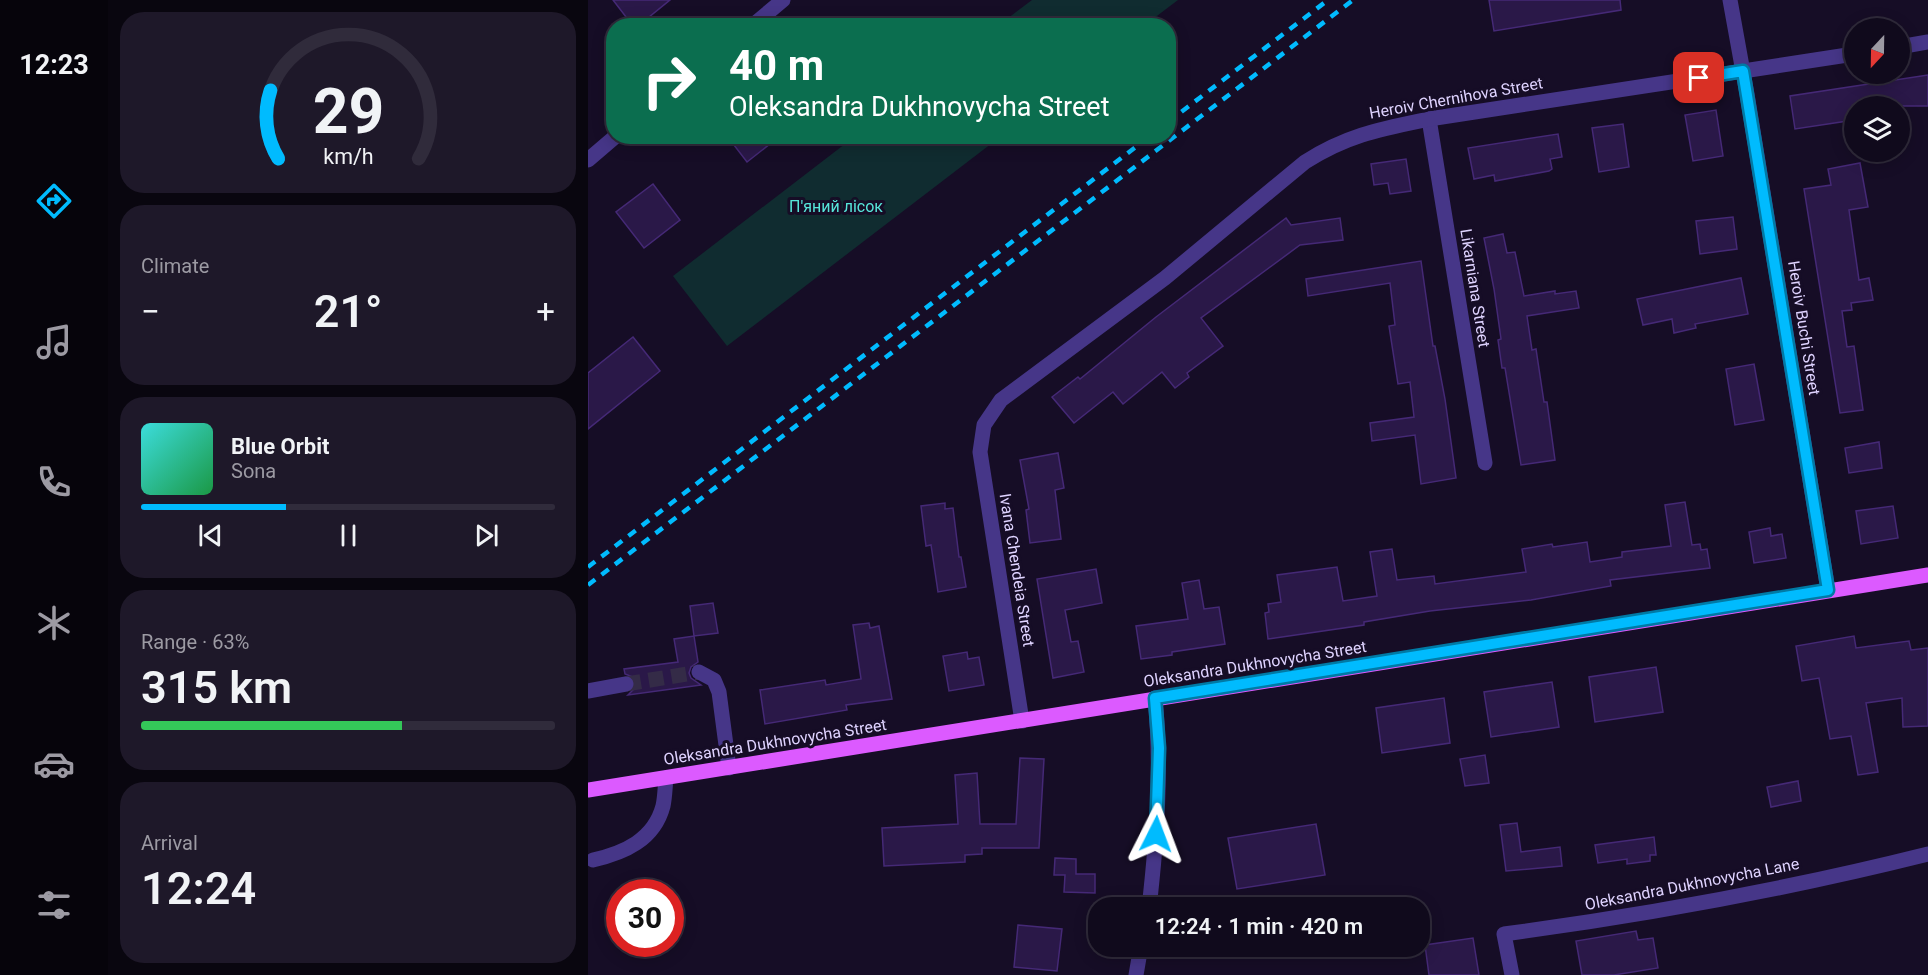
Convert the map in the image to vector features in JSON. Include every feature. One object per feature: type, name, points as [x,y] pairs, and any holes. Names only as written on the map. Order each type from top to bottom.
[{"type":"main road","name":"Oleksandra Dukhnovycha Street","points":[[588,790],[1928,575]]},
{"type":"street","points":[[762,18],[783,0]]},
{"type":"street","name":"Heroiv Buchi Street","points":[[1730,0],[1828,590]]},
{"type":"street","points":[[1910,45],[1928,42]]},
{"type":"street","name":"Heroiv Chernihova Street","points":[[984,425],[1001,400],[1165,278],[1305,162],[1328,147],[1365,133],[1430,118],[1844,56]]},
{"type":"street","name":"Likarniana Street","points":[[1430,118],[1485,463]]},
{"type":"street","points":[[588,159],[606,144]]},
{"type":"street","name":"Ivana Chendeia Street","points":[[984,425],[980,452],[1022,721]]},
{"type":"street","points":[[699,672],[714,680],[719,692],[729,768]]},
{"type":"street","points":[[588,691],[626,684]]},
{"type":"street","points":[[1150,897],[1155,858],[1159,748],[1155,698]]},
{"type":"street","points":[[593,860],[615,855],[633,846],[649,832],[663,807],[666,778]]},
{"type":"street","name":"Oleksandra Dukhnovycha Lane","points":[[1512,975],[1504,934],[1674,909],[1928,854]]},
{"type":"street","points":[[1136,975],[1139,957]]},
{"type":"green space","points":[[1032,0],[1178,0],[1154,18],[1008,18]]},
{"type":"green space","name":"П'яний лісок","points":[[845,144],[991,144],[727,346],[673,276]]},
{"type":"building","points":[[613,0],[670,0],[648,18],[627,18]]},
{"type":"building","points":[[1489,0],[1620,0],[1621,10],[1494,31]]},
{"type":"building","points":[[1928,75],[1928,106],[1910,106],[1910,96],[1844,96],[1844,122],[1795,129],[1790,96],[1869,84],[1910,84],[1910,78]]},
{"type":"building","points":[[1716,110],[1723,156],[1693,161],[1685,115]]},
{"type":"building","points":[[1623,124],[1629,167],[1599,172],[1592,128]]},
{"type":"building","points":[[1558,134],[1562,157],[1550,159],[1552,169],[1549,171],[1495,181],[1494,175],[1474,179],[1468,148]]},
{"type":"building","points":[[733,144],[770,144],[747,162]]},
{"type":"building","points":[[1406,159],[1411,191],[1390,194],[1388,183],[1374,185],[1371,164]]},
{"type":"building","points":[[1860,163],[1868,207],[1849,210],[1859,280],[1869,278],[1873,300],[1851,303],[1852,310],[1842,311],[1847,347],[1854,346],[1863,410],[1840,413],[1804,189],[1831,185],[1828,169]]},
{"type":"building","points":[[653,184],[680,220],[644,248],[616,212]]},
{"type":"building","points":[[1733,217],[1737,249],[1700,254],[1696,221]]},
{"type":"building","points":[[1286,218],[1291,225],[1340,218],[1343,240],[1300,245],[1201,318],[1223,346],[1187,373],[1189,377],[1175,388],[1162,372],[1123,404],[1113,392],[1074,423],[1052,397],[1078,377],[1080,379],[1156,317]]},
{"type":"building","points":[[1503,234],[1507,253],[1515,252],[1524,296],[1555,291],[1555,294],[1576,291],[1579,308],[1527,316],[1532,350],[1536,349],[1544,402],[1547,402],[1555,460],[1521,465],[1505,368],[1502,368],[1498,340],[1501,339],[1484,238]]},
{"type":"building","points":[[1421,261],[1456,478],[1421,484],[1415,435],[1372,441],[1370,423],[1414,417],[1410,382],[1398,384],[1389,326],[1395,325],[1390,283],[1308,296],[1306,279]]},
{"type":"building","points":[[1741,278],[1748,314],[1695,324],[1696,328],[1674,333],[1672,319],[1643,325],[1637,299]]},
{"type":"building","points":[[633,337],[660,371],[588,429],[588,373]]},
{"type":"building","points":[[1754,364],[1764,420],[1735,425],[1726,369]]},
{"type":"building","points":[[1879,442],[1882,468],[1849,473],[1845,448]]},
{"type":"building","points":[[1058,453],[1064,488],[1055,490],[1061,539],[1030,543],[1026,510],[1029,509],[1020,460]]},
{"type":"building","points":[[1685,502],[1692,545],[1700,544],[1701,550],[1707,549],[1710,568],[1610,580],[1611,586],[1531,600],[1430,611],[1364,622],[1364,625],[1268,639],[1265,613],[1269,612],[1268,604],[1281,602],[1277,575],[1337,567],[1343,601],[1377,596],[1370,552],[1392,549],[1397,580],[1434,576],[1435,584],[1526,572],[1522,549],[1552,544],[1553,547],[1587,542],[1590,562],[1622,557],[1622,552],[1671,546],[1665,505]]},
{"type":"building","points":[[945,503],[945,509],[953,508],[959,557],[961,557],[966,587],[938,592],[931,545],[926,546],[921,506]]},
{"type":"building","points":[[1893,506],[1898,538],[1861,544],[1856,511]]},
{"type":"building","points":[[1770,528],[1771,536],[1782,534],[1786,558],[1754,563],[1749,532]]},
{"type":"building","points":[[1096,569],[1102,603],[1065,610],[1071,642],[1078,641],[1084,672],[1053,678],[1037,579]]},
{"type":"building","points":[[1199,580],[1204,609],[1219,607],[1225,644],[1141,659],[1136,626],[1188,619],[1182,583]]},
{"type":"building","points":[[713,603],[718,633],[694,636],[690,606]]},
{"type":"building","points":[[869,623],[870,628],[879,626],[892,699],[846,705],[847,710],[765,724],[760,690],[825,680],[826,685],[861,679],[853,625]]},
{"type":"building","points":[[694,636],[698,662],[691,667],[689,673],[691,678],[701,685],[628,695],[635,688],[636,683],[633,677],[625,674],[624,669],[678,662],[674,639]]},
{"type":"building","points":[[1854,636],[1856,648],[1909,641],[1911,650],[1928,648],[1928,726],[1903,727],[1902,698],[1866,703],[1878,772],[1858,775],[1851,736],[1830,739],[1819,678],[1802,681],[1796,646]]},
{"type":"building","points":[[967,652],[968,659],[979,657],[984,685],[949,691],[943,656]]},
{"type":"building","points":[[1656,667],[1663,712],[1595,722],[1589,677]]},
{"type":"building","points":[[1552,682],[1559,727],[1491,737],[1484,692]]},
{"type":"building","points":[[1444,698],[1450,743],[1382,753],[1376,708]]},
{"type":"building","points":[[1485,755],[1489,783],[1465,786],[1460,759]]},
{"type":"building","points":[[1020,758],[1044,759],[1039,848],[982,848],[982,854],[965,855],[965,862],[884,866],[882,828],[958,824],[955,775],[977,773],[980,824],[1016,824]]},
{"type":"building","points":[[1798,781],[1801,801],[1771,807],[1767,787]]},
{"type":"building","points":[[1517,823],[1521,852],[1560,847],[1562,866],[1506,871],[1500,825]]},
{"type":"building","points":[[1316,824],[1325,875],[1237,889],[1228,838]]},
{"type":"building","points":[[1654,837],[1656,855],[1650,855],[1650,861],[1627,864],[1627,859],[1598,863],[1595,845]]},
{"type":"building","points":[[1055,858],[1076,859],[1076,874],[1095,874],[1095,893],[1064,892],[1065,875],[1054,875]]},
{"type":"building","points":[[1018,925],[1062,929],[1057,971],[1014,967]]},
{"type":"building","points":[[1636,931],[1638,940],[1653,938],[1658,968],[1614,975],[1582,975],[1576,941]]},
{"type":"building","points":[[1473,938],[1479,975],[1429,975],[1427,957],[1430,957],[1430,944]]},
{"type":"tunnel","points":[[626,684],[699,672]]},
{"type":"railway","points":[[1176,116],[1328,0]]},
{"type":"railway","points":[[1176,135],[1353,0]]},
{"type":"railway","points":[[588,567],[1140,144]]},
{"type":"railway","points":[[588,585],[1165,144]]},
{"type":"route","points":[[1156,834],[1159,748],[1155,698],[1828,590],[1743,71],[1699,78]]}]
